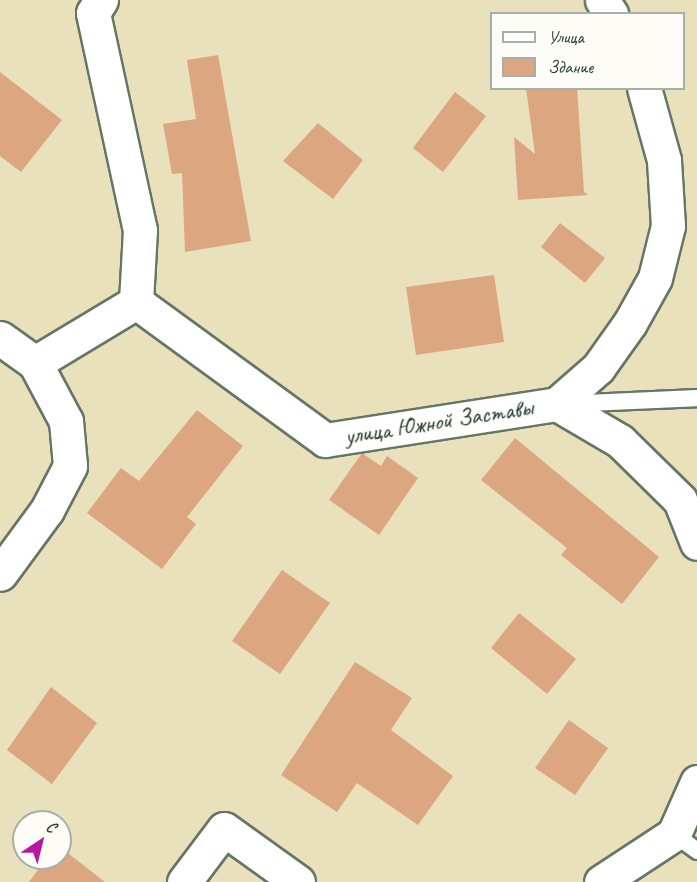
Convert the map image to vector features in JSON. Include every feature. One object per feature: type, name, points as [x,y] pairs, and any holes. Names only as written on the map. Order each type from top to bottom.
[{"type":"street","points":[[35,363],[136,302],[140,230],[92,4]]},
{"type":"street","points":[[557,404],[598,368],[655,278],[668,226],[664,160],[645,90]]},
{"type":"street","name":"улица Южной Заставы","points":[[136,302],[324,440],[557,404],[629,450],[680,500],[697,543]]},
{"type":"street","points":[[0,338],[35,363],[66,421],[70,466],[46,510],[0,574]]},
{"type":"street","points":[[602,882],[685,843],[697,782]]},
{"type":"street","points":[[184,882],[224,829],[298,882]]},
{"type":"lane","points":[[557,404],[697,398]]},
{"type":"building","points":[[218,55],[251,241],[185,252],[182,173],[172,174],[163,124],[196,119],[187,60]]},
{"type":"building","points":[[0,72],[62,120],[21,172],[0,156]]},
{"type":"building","points":[[526,90],[577,90],[584,192],[588,195],[518,200],[514,137],[535,154]]},
{"type":"building","points":[[455,92],[486,116],[443,172],[413,148]]},
{"type":"building","points":[[318,123],[363,160],[333,199],[283,161]]},
{"type":"building","points":[[560,223],[605,258],[585,283],[541,247]]},
{"type":"building","points":[[494,275],[504,342],[416,355],[406,287]]},
{"type":"building","points":[[197,410],[243,446],[187,517],[196,524],[162,569],[87,513],[121,468],[139,481]]},
{"type":"building","points":[[515,438],[659,557],[622,604],[561,555],[567,548],[481,480]]},
{"type":"building","points":[[362,453],[381,466],[387,456],[418,478],[379,535],[329,500]]},
{"type":"building","points":[[282,570],[330,603],[280,674],[232,641]]},
{"type":"building","points":[[519,613],[576,659],[547,694],[491,648]]},
{"type":"building","points":[[355,662],[412,698],[391,730],[453,776],[418,825],[357,783],[337,812],[281,775]]},
{"type":"building","points":[[51,687],[97,723],[52,784],[7,750]]},
{"type":"building","points":[[569,720],[608,748],[575,795],[535,768]]},
{"type":"building","points":[[72,856],[105,882],[29,882],[38,870],[72,870]]}]
